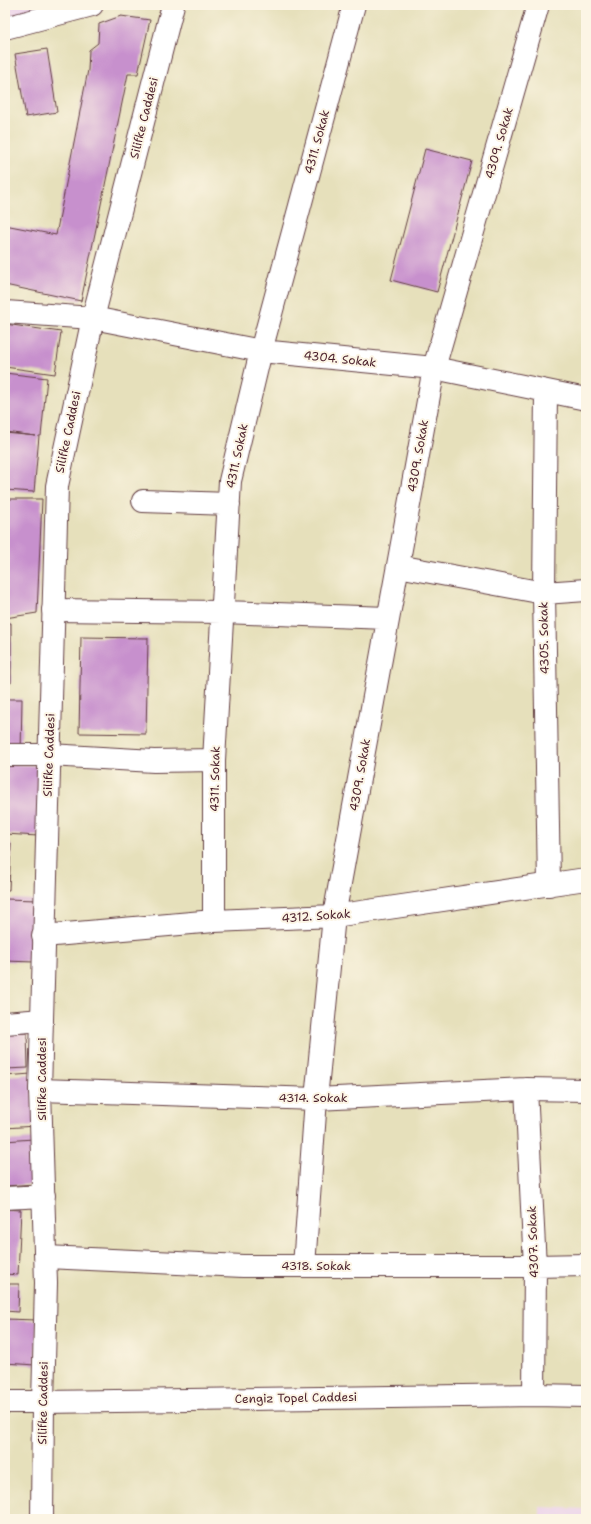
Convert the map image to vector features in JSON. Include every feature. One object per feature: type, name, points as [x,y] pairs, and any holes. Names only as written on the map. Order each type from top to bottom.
[{"type":"street","points":[[5,28],[92,5]]},
{"type":"street","name":"Silifke Caddesi","points":[[42,1519],[46,1258],[40,1090],[43,936],[57,486],[93,318],[173,5]]},
{"type":"street","name":"4311. Sokak","points":[[214,921],[214,760],[230,481],[261,351],[354,5]]},
{"type":"street","name":"4309. Sokak","points":[[304,1266],[316,1099],[334,916],[434,368],[538,5]]},
{"type":"street","name":"4304. Sokak","points":[[5,312],[93,318],[261,351],[434,368],[586,399]]},
{"type":"street","name":"4305. Sokak","points":[[546,391],[544,593],[549,885]]},
{"type":"street","points":[[143,501],[229,504]]},
{"type":"street","points":[[398,566],[544,593],[586,590]]},
{"type":"street","points":[[53,610],[223,612],[388,618]]},
{"type":"street","points":[[5,755],[49,755],[154,761],[214,760]]},
{"type":"street","name":"4312. Sokak","points":[[43,936],[214,921],[334,916],[586,879]]},
{"type":"street","points":[[5,1023],[42,1020]]},
{"type":"street","name":"4314. Sokak","points":[[40,1090],[316,1099],[526,1089],[586,1090]]},
{"type":"street","name":"4307. Sokak","points":[[526,1089],[535,1266],[534,1394]]},
{"type":"street","points":[[5,1198],[44,1196]]},
{"type":"street","name":"4318. Sokak","points":[[46,1258],[244,1266],[586,1265]]},
{"type":"street","name":"Cengiz Topel Caddesi","points":[[5,1402],[534,1394],[586,1396]]},
{"type":"shaded area","points":[[5,5],[66,5],[5,23]]},
{"type":"shaded area","points":[[540,1507],[586,1509],[586,1519],[540,1519]]},
{"type":"building","points":[[121,16],[150,20],[138,74],[128,74],[81,301],[5,285],[5,225],[56,235],[88,70],[89,50],[98,43],[99,24]]},
{"type":"building","points":[[47,49],[57,112],[26,117],[15,54]]},
{"type":"building","points":[[425,149],[472,161],[437,292],[391,280]]},
{"type":"building","points":[[5,324],[61,332],[55,374],[5,367]]},
{"type":"building","points":[[5,373],[47,378],[41,436],[39,436],[34,492],[5,490],[5,433],[36,436],[5,432]]},
{"type":"building","points":[[5,499],[42,499],[37,613],[5,618]]},
{"type":"building","points":[[5,623],[11,623],[11,683],[5,683]]},
{"type":"building","points":[[81,637],[148,638],[146,734],[79,733]]},
{"type":"building","points":[[5,699],[22,699],[21,753],[5,752]]},
{"type":"building","points":[[5,764],[42,766],[38,836],[5,834]]},
{"type":"building","points":[[5,843],[11,843],[9,890],[5,890]]},
{"type":"building","points":[[5,899],[37,900],[34,962],[5,961]]},
{"type":"building","points":[[27,1033],[28,1068],[5,1069],[5,1034]]},
{"type":"building","points":[[31,1074],[35,1126],[5,1128],[5,1076]]},
{"type":"building","points":[[33,1139],[36,1184],[5,1186],[5,1141]]},
{"type":"building","points":[[5,1209],[21,1210],[18,1275],[5,1274]]},
{"type":"building","points":[[5,1284],[19,1284],[18,1312],[5,1311]]},
{"type":"building","points":[[5,1319],[37,1320],[35,1365],[5,1363]]}]
